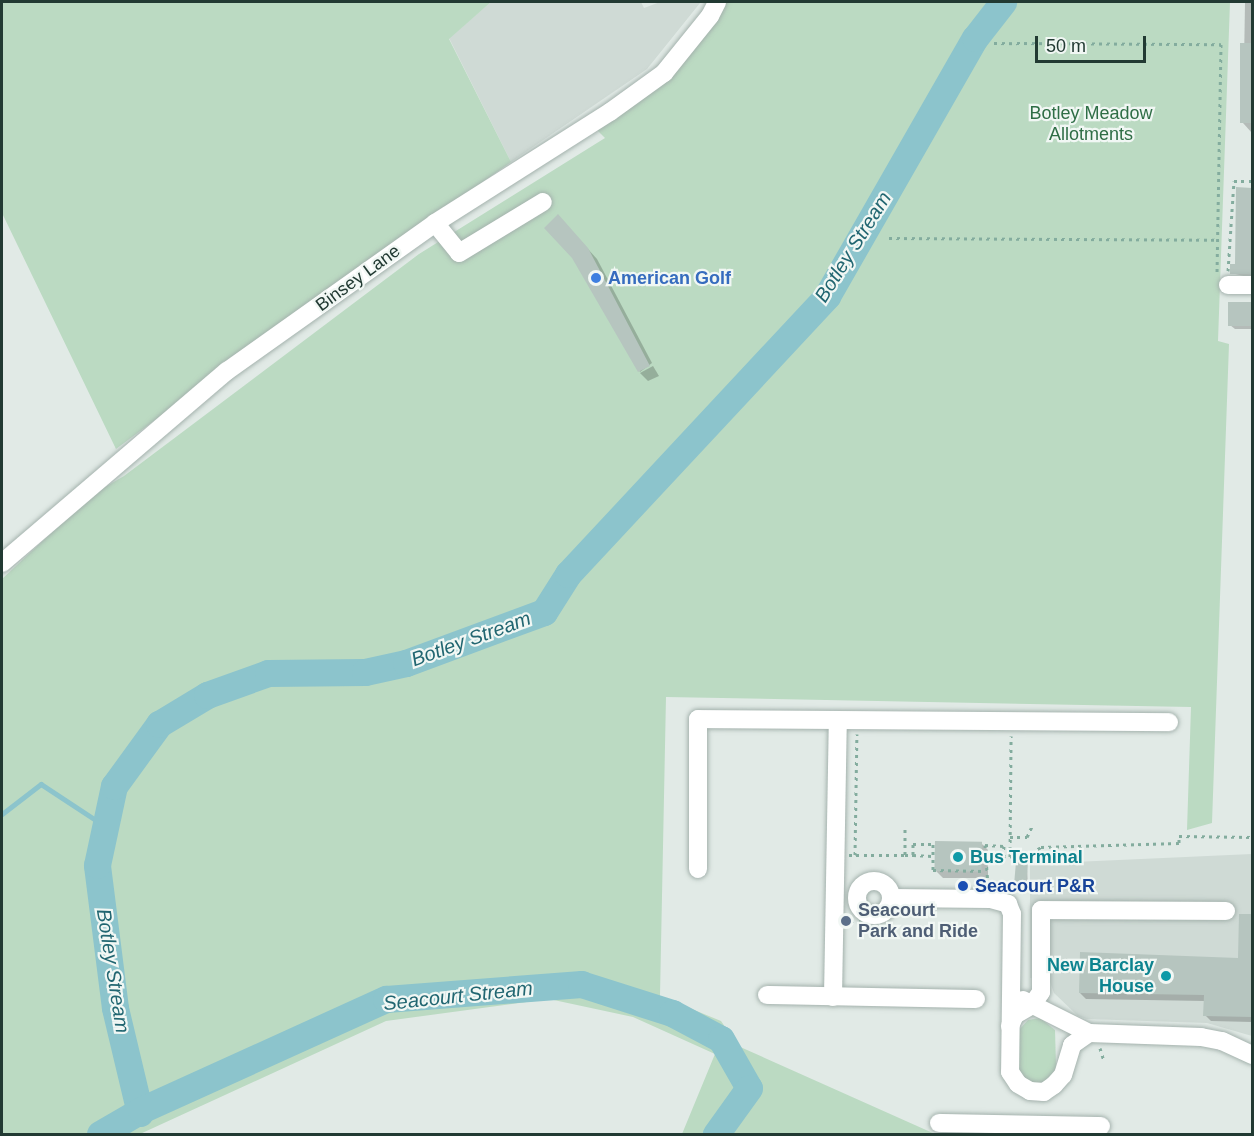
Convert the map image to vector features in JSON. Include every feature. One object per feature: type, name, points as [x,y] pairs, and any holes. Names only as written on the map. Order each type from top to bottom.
[{"type":"street","name":"Binsey Lane","points":[[2,563],[227,371],[435,223],[610,112],[663,73],[710,16],[717,2]]},
{"type":"street","points":[[435,223],[459,253],[543,202]]},
{"type":"street","points":[[1228,285],[1252,285]]},
{"type":"street","points":[[698,869],[698,719],[1169,722]]},
{"type":"street","points":[[833,997],[838,720]]},
{"type":"street","points":[[879,882],[891,897],[884,912],[868,914],[858,903],[865,885],[879,882]]},
{"type":"street","points":[[891,897],[991,898],[1008,904],[1012,914],[1010,1072],[1018,1084],[1035,1091],[1054,1085],[1063,1075],[1072,1045],[1089,1033]]},
{"type":"street","points":[[1010,1026],[1018,1011],[1032,1005],[1041,992],[1041,910],[1226,911]]},
{"type":"street","points":[[1011,981],[1018,995],[1032,1005],[1089,1033],[1201,1037],[1222,1041],[1252,1055]]},
{"type":"street","points":[[767,995],[976,999]]},
{"type":"street","points":[[1035,1091],[1036,1125]]},
{"type":"street","points":[[939,1123],[1101,1126]]},
{"type":"path","points":[[994,43],[1221,44],[1217,285],[1228,285],[1234,181],[1252,180]]},
{"type":"path","points":[[889,237],[1217,240]]},
{"type":"path","points":[[858,720],[855,855],[933,856]]},
{"type":"path","points":[[1010,857],[1011,721]]},
{"type":"path","points":[[1010,837],[1027,837],[1033,824]]},
{"type":"path","points":[[905,826],[905,855]]},
{"type":"path","points":[[985,856],[1025,857],[1041,847],[1179,843],[1179,836],[1252,837]]},
{"type":"path","points":[[912,855],[913,844],[933,844],[933,870],[984,871]]},
{"type":"path","points":[[991,898],[984,871],[985,845],[1004,846],[1003,856]]},
{"type":"path","points":[[847,921],[865,921],[868,914]]},
{"type":"shaded area","points":[[491,2],[641,2],[644,8],[660,2],[700,3],[647,69],[511,162],[449,38]]},
{"type":"shaded area","points":[[1252,854],[1252,1036],[1207,1023],[1087,1019],[1078,1016],[1054,993],[1049,979],[1030,978],[1030,864]]},
{"type":"green space","points":[[2,2],[491,2],[449,39],[511,162],[328,291],[116,449],[2,213]]},
{"type":"green space","name":"Botley Meadow Allotments","points":[[726,2],[1230,2],[1218,341],[1229,344],[1212,823],[1187,830],[1191,707],[666,697],[660,996],[721,1021],[738,1046],[935,1134],[682,1134],[715,1054],[633,1017],[549,999],[386,1021],[140,1134],[2,1134],[2,579],[93,494],[124,476],[419,254],[605,138],[597,130],[674,69]]},
{"type":"green space","points":[[1040,1018],[1055,1030],[1056,1066],[1052,1078],[1037,1085],[1021,1078],[1018,1066],[1019,1030],[1028,1020]]},
{"type":"building","points":[[1240,43],[1252,43],[1252,123],[1240,123]]},
{"type":"building","points":[[1236,187],[1252,188],[1252,274],[1230,274],[1230,264],[1235,264]]},
{"type":"building","points":[[558,214],[588,248],[650,366],[638,372],[572,258],[544,228]]},
{"type":"building","points":[[1228,302],[1252,302],[1252,326],[1228,326]]},
{"type":"building","name":"Bus Terminal","points":[[935,841],[982,842],[981,872],[934,871]]},
{"type":"building","points":[[1016,862],[1028,863],[1025,892],[1013,891]]},
{"type":"building","name":"New Barclay House","points":[[1239,914],[1252,914],[1252,1017],[1203,1016],[1204,995],[1079,993],[1080,952],[1238,958]]},
{"type":"waterway","name":"Botley Stream","points":[[140,1113],[115,1008],[97,865],[114,786],[159,724],[207,695],[268,673],[365,672],[406,663],[544,612],[568,574],[827,296],[975,38],[1003,2]]},
{"type":"waterway","points":[[2,814],[41,784],[105,826]]},
{"type":"waterway","name":"Seacourt Stream","points":[[100,1134],[141,1110],[386,999],[581,984],[672,1013],[721,1039],[749,1088],[716,1134]]},
{"type":"place","name":"American Golf","points":[[596,278]]},
{"type":"place","name":"Bus Terminal","points":[[958,857]]},
{"type":"place","name":"Seacourt P&R","points":[[963,886]]},
{"type":"place","name":"Seacourt Park and Ride","points":[[846,921]]},
{"type":"place","name":"New Barclay House","points":[[1166,976]]}]
